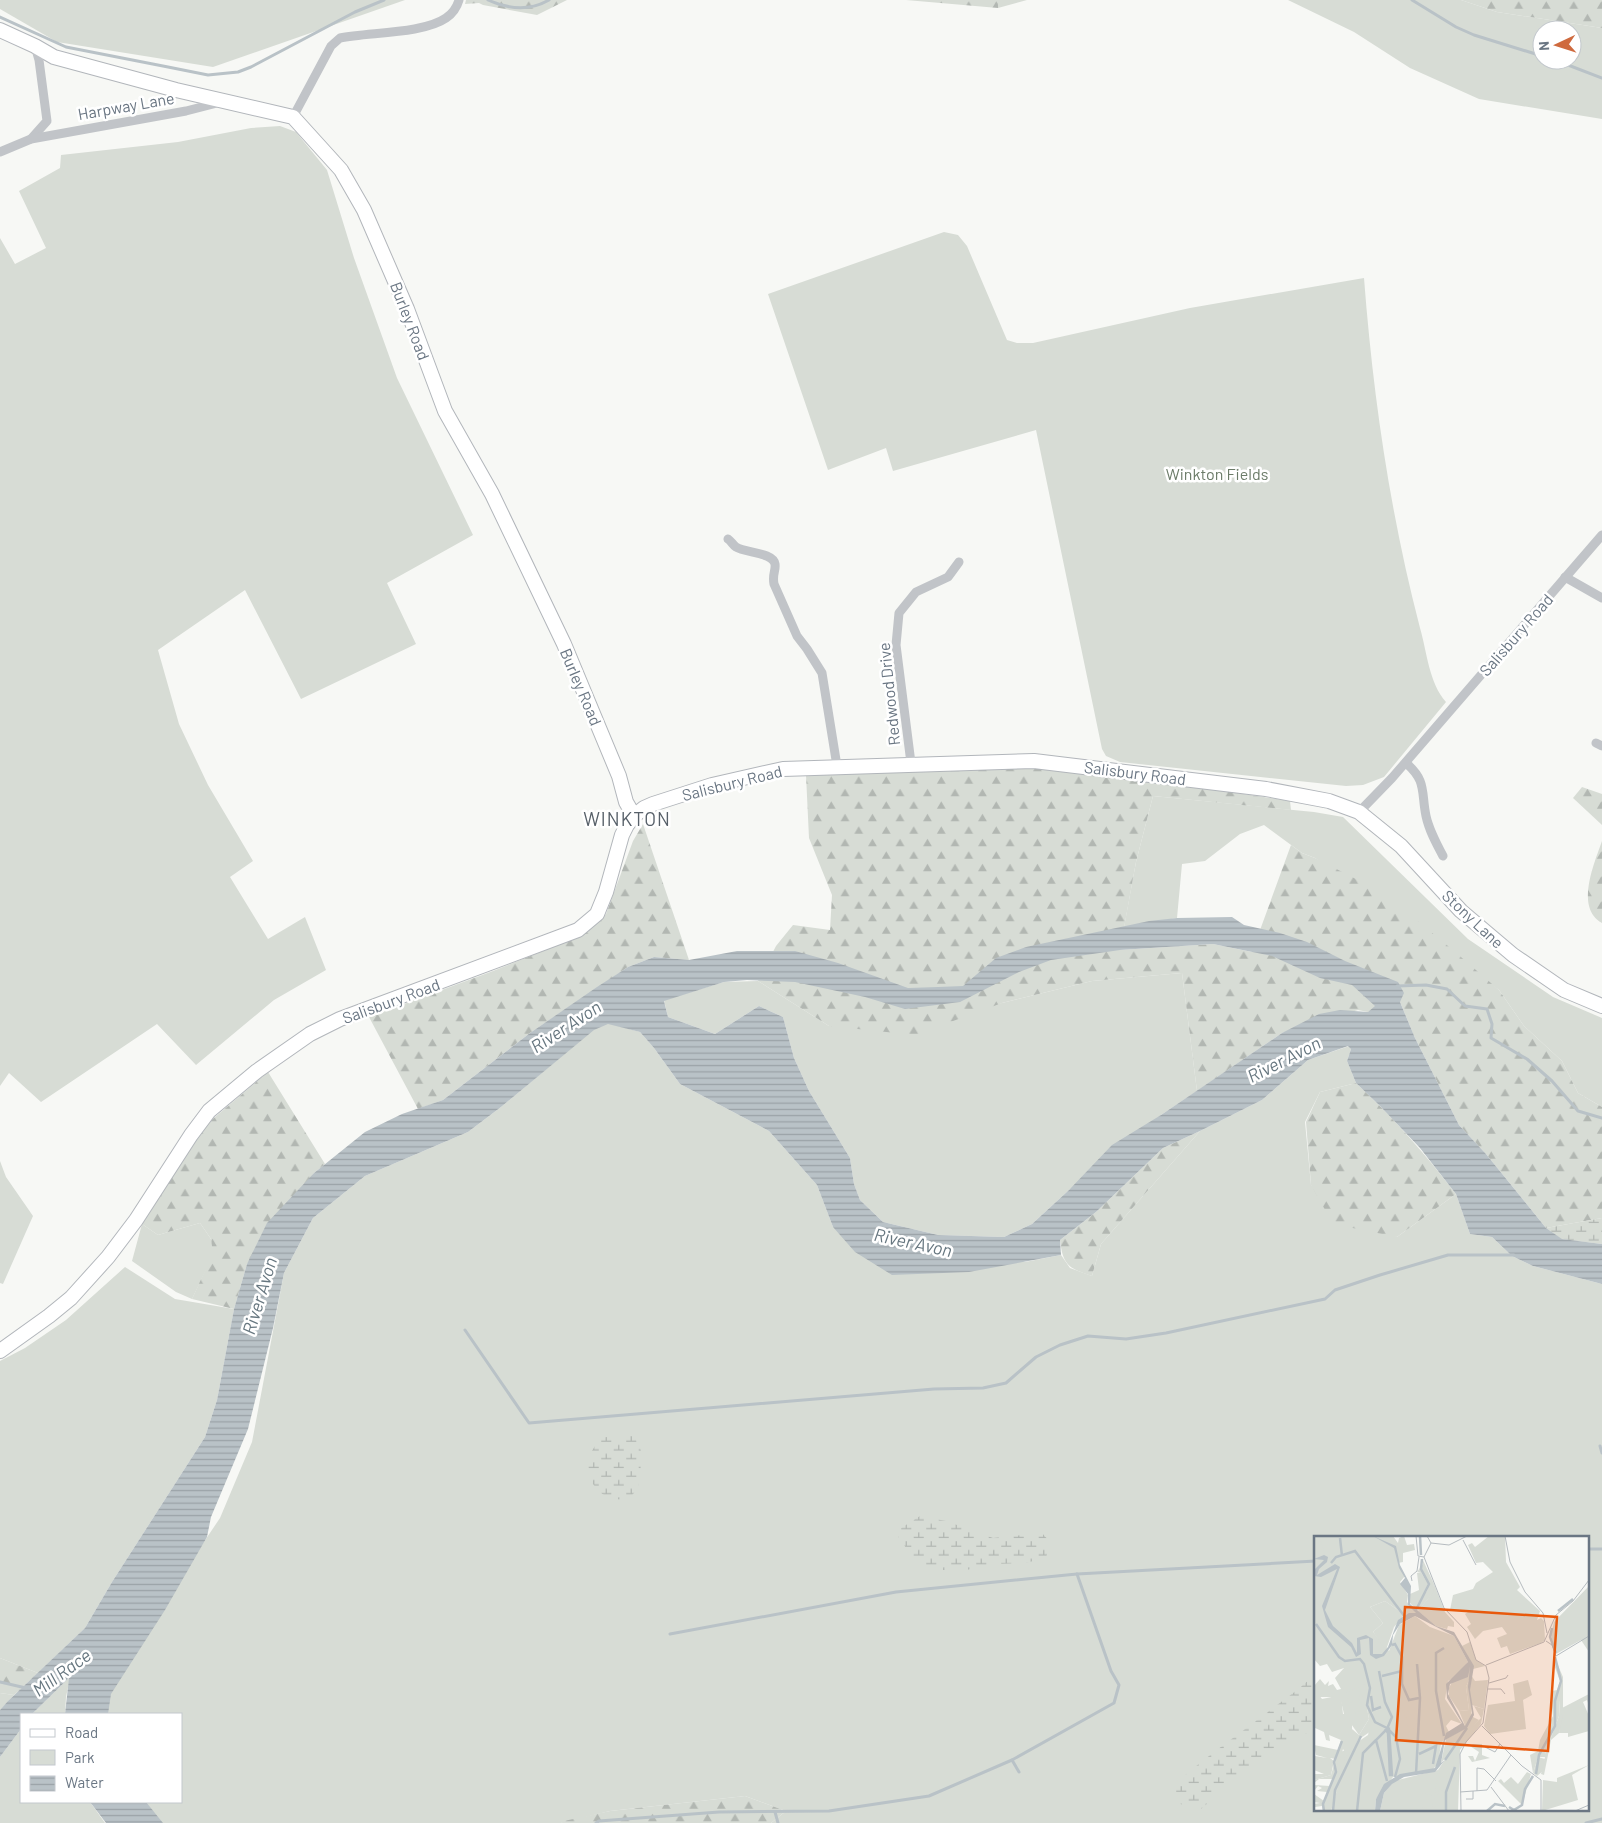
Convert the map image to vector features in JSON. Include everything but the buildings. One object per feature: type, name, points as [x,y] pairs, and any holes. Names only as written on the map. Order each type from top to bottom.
[{"type":"main road","points":[[0,30],[54,57],[293,117]]},
{"type":"main road","name":"Burley Road","points":[[293,117],[341,170],[364,210],[407,309],[445,411],[492,494],[564,644],[619,776],[626,802],[634,816]]},
{"type":"main road","name":"Salisbury Road","points":[[0,1351],[63,1304],[102,1264],[136,1220],[191,1135],[209,1111],[257,1071],[310,1034],[340,1019],[578,930],[597,914],[606,892],[622,835],[634,816],[653,804],[712,785],[783,769],[1034,761],[1293,793],[1329,801],[1359,812]]},
{"type":"main road","name":"Stony Lane","points":[[1359,812],[1401,846],[1461,911],[1513,955],[1564,990],[1602,1006]]},
{"type":"street","points":[[293,117],[331,46],[340,38],[416,29],[448,18],[459,0]]},
{"type":"street","name":"Harpway Lane","points":[[31,138],[47,121],[39,60],[35,46]]},
{"type":"street","name":"Harpway Lane","points":[[0,152],[31,138],[186,111],[225,101]]},
{"type":"street","name":"Salisbury Road","points":[[1359,812],[1406,762],[1602,536]]},
{"type":"street","points":[[728,539],[737,548],[767,556],[774,562],[772,576],[774,584],[797,636],[822,674],[837,766]]},
{"type":"street","name":"Redwood Drive","points":[[911,764],[896,645],[899,613],[916,592],[948,577],[960,562]]},
{"type":"street","points":[[1565,577],[1602,598]]},
{"type":"street","points":[[1406,762],[1416,771],[1424,792],[1426,816],[1433,839],[1443,856]]},
{"type":"green space","points":[[0,0],[405,0],[213,67],[57,42],[0,9]]},
{"type":"green space","points":[[466,0],[567,0],[537,15],[479,3],[465,4]]},
{"type":"green space","points":[[906,0],[998,0],[998,8]]},
{"type":"green space","points":[[998,0],[1027,0],[998,8]]},
{"type":"green space","points":[[1288,0],[1461,0],[1497,12],[1550,20],[1532,20],[1532,70],[1582,70],[1582,25],[1602,28],[1602,119],[1479,99],[1410,68],[1354,32]]},
{"type":"green space","points":[[1461,0],[1602,0],[1602,28],[1582,25],[1582,20],[1550,20],[1497,12]]},
{"type":"green space","points":[[280,126],[296,132],[327,170],[354,258],[397,378],[473,535],[387,583],[416,644],[301,699],[245,590],[158,650],[179,724],[208,785],[253,861],[230,877],[268,939],[305,917],[326,970],[274,1000],[196,1065],[157,1024],[41,1102],[9,1073],[0,1086],[0,238],[15,264],[46,248],[19,191],[60,168],[61,155],[178,142],[251,128]]},
{"type":"green space","name":"Winkton Fields","points":[[944,232],[958,235],[967,246],[1007,340],[1017,343],[1033,343],[1190,308],[1364,278],[1372,366],[1391,498],[1409,585],[1429,667],[1436,686],[1446,702],[1384,777],[1363,785],[1346,786],[1120,762],[1106,756],[1102,749],[1036,430],[893,471],[886,448],[828,470],[768,294]]},
{"type":"green space","points":[[1029,767],[1136,778],[1290,801],[1291,810],[1153,796],[1136,862],[1120,950],[1213,944],[1252,952],[1291,845],[1302,853],[1385,894],[1499,990],[1524,1026],[1562,1061],[1578,1093],[1602,1107],[1602,1218],[1546,1228],[1486,1154],[1459,1125],[1415,1038],[1400,1002],[1368,1012],[1358,1010],[1282,1033],[1197,1091],[1182,973],[1092,981],[1002,1003],[915,1035],[829,1026],[758,981],[776,946],[793,925],[830,930],[832,895],[809,838],[806,775]]},
{"type":"green space","points":[[1582,787],[1602,794],[1602,825],[1573,798]]},
{"type":"green space","points":[[1153,796],[1314,812],[1343,817],[1468,939],[1553,997],[1602,1018],[1602,1107],[1578,1093],[1562,1061],[1524,1026],[1499,990],[1315,858],[1302,853],[1264,825],[1240,834],[1205,861],[1182,864],[1177,918],[1124,927],[1136,862]]},
{"type":"green space","points":[[643,824],[689,960],[654,957],[628,967],[530,1033],[443,1100],[418,1109],[369,1017],[583,935],[606,914],[633,841]]},
{"type":"green space","points":[[1602,841],[1602,923],[1594,916],[1589,907],[1588,897],[1591,873]]},
{"type":"green space","points":[[1182,973],[1197,1091],[1161,1115],[1069,1190],[1032,1224],[1004,1237],[938,1235],[883,1222],[860,1200],[854,1184],[850,1158],[809,1091],[794,1058],[783,1017],[759,1006],[715,1034],[668,1017],[664,1000],[724,982],[758,981],[829,1026],[1002,1003],[1092,981]]},
{"type":"green space","points":[[608,1023],[640,1032],[680,1084],[769,1131],[817,1185],[833,1227],[1025,1262],[1061,1255],[1070,1268],[1092,1276],[1101,1244],[1200,1131],[1262,1100],[1308,1060],[1349,1046],[1351,1049],[1347,1061],[1356,1083],[1320,1092],[1305,1122],[1311,1185],[1397,1237],[1456,1194],[1470,1234],[1492,1237],[1512,1256],[1533,1266],[1602,1284],[1602,1823],[771,1823],[786,1811],[745,1796],[610,1811],[561,1823],[153,1823],[139,1803],[182,1803],[182,1713],[103,1713],[120,1667],[220,1518],[252,1442],[284,1273],[313,1218],[365,1176],[468,1132],[501,1107],[594,1029]]},
{"type":"green space","points":[[268,1072],[325,1164],[314,1173],[247,1264],[234,1309],[192,1299],[213,1253],[211,1239],[200,1223],[158,1235],[142,1224],[183,1158],[208,1123]]},
{"type":"green space","points":[[1356,1083],[1408,1136],[1456,1194],[1397,1237],[1333,1224],[1311,1185],[1306,1122],[1320,1092]]},
{"type":"green space","points":[[1200,1131],[1101,1244],[1092,1276],[1068,1265],[1061,1249],[1060,1240],[1096,1212],[1163,1148]]},
{"type":"green space","points":[[0,1161],[6,1177],[33,1216],[3,1284],[0,1283]]},
{"type":"green space","points":[[1602,1218],[1602,1244],[1561,1239],[1546,1228]]},
{"type":"green space","points":[[200,1223],[211,1239],[214,1253],[192,1299],[176,1292],[132,1261],[142,1224],[158,1235]]},
{"type":"green space","points":[[125,1267],[175,1299],[234,1309],[217,1400],[205,1437],[112,1582],[85,1628],[38,1673],[0,1658],[0,1361],[25,1348],[66,1320]]},
{"type":"green space","points":[[622,1435],[632,1436],[639,1443],[642,1456],[638,1488],[629,1499],[613,1499],[602,1494],[597,1489],[585,1470],[590,1454],[600,1438]]},
{"type":"green space","points":[[920,1516],[946,1521],[993,1538],[1042,1533],[1050,1542],[1046,1558],[1025,1563],[996,1564],[966,1570],[936,1570],[913,1558],[895,1532]]},
{"type":"green space","points":[[0,1658],[38,1673],[14,1695],[0,1693]]},
{"type":"green space","points":[[1314,1675],[1314,1731],[1295,1736],[1267,1752],[1201,1809],[1176,1803],[1173,1786],[1211,1754]]},
{"type":"green space","points":[[70,1677],[65,1713],[33,1713]]},
{"type":"green space","points":[[0,1693],[14,1695],[0,1710]]},
{"type":"green space","points":[[20,1730],[20,1803],[91,1803],[105,1823],[0,1823],[0,1757]]},
{"type":"green space","points":[[745,1796],[786,1811],[771,1823],[561,1823],[610,1811]]},
{"type":"water","points":[[1232,917],[1244,925],[1280,933],[1307,942],[1345,961],[1398,982],[1404,993],[1400,1002],[1415,1038],[1459,1125],[1486,1154],[1546,1228],[1562,1239],[1602,1244],[1602,1284],[1533,1266],[1512,1256],[1492,1237],[1470,1234],[1456,1194],[1420,1148],[1356,1083],[1347,1061],[1351,1049],[1348,1046],[1308,1060],[1262,1100],[1163,1148],[1096,1212],[1060,1240],[1061,1255],[969,1272],[892,1275],[855,1252],[833,1227],[817,1185],[769,1131],[680,1084],[640,1032],[608,1024],[594,1030],[468,1132],[365,1176],[313,1218],[284,1273],[273,1328],[248,1429],[211,1517],[207,1537],[165,1610],[111,1694],[108,1713],[65,1713],[69,1678],[33,1713],[20,1713],[20,1730],[0,1757],[0,1710],[85,1628],[112,1582],[205,1437],[217,1400],[234,1309],[247,1264],[267,1223],[314,1173],[365,1132],[402,1114],[443,1100],[530,1033],[597,987],[628,967],[654,957],[689,960],[737,951],[795,951],[838,963],[908,988],[963,986],[996,958],[1026,947],[1149,921],[1177,918]],"holes":[[[1213,944],[1272,956],[1320,978],[1352,985],[1375,1006],[1368,1012],[1340,1010],[1319,1014],[1282,1033],[1161,1115],[1112,1145],[1069,1190],[1032,1224],[1004,1237],[938,1235],[883,1222],[860,1200],[854,1184],[850,1158],[809,1091],[794,1058],[783,1017],[759,1006],[715,1034],[668,1017],[664,1001],[724,982],[747,980],[795,982],[865,997],[905,1009],[960,1002],[1019,972],[1051,960],[1120,950]]]},
{"type":"water","points":[[91,1803],[147,1803],[163,1823],[106,1823]]},
{"type":"waterway","points":[[0,17],[66,47],[208,75],[238,72],[251,67],[355,12],[384,0]]},
{"type":"waterway","points":[[488,0],[519,8],[542,4],[549,0]]},
{"type":"waterway","points":[[1412,0],[1456,27],[1474,35],[1532,53]]},
{"type":"waterway","points":[[1581,70],[1602,78]]},
{"type":"waterway","points":[[1397,986],[1426,985],[1447,989],[1465,1006],[1487,1009],[1492,1024],[1491,1038],[1527,1059],[1552,1081],[1578,1111],[1602,1118]]},
{"type":"waterway","points":[[465,1330],[529,1423],[934,1389],[983,1388],[1006,1383],[1036,1357],[1060,1345],[1088,1336],[1126,1339],[1166,1333],[1325,1299],[1335,1290],[1448,1255],[1514,1255]]},
{"type":"waterway","points":[[1600,1446],[1602,1453]]},
{"type":"waterway","points":[[1590,1549],[1602,1549]]},
{"type":"waterway","points":[[670,1634],[896,1592],[1077,1574],[1314,1561]]},
{"type":"waterway","points":[[596,1823],[599,1821],[719,1812],[829,1811],[929,1796],[1012,1760],[1114,1703],[1119,1685],[1111,1671],[1077,1574]]},
{"type":"waterway","name":"Mill Race","points":[[0,1682],[26,1688]]},
{"type":"waterway","points":[[1012,1760],[1019,1772]]},
{"type":"waterway","points":[[775,1812],[778,1823]]},
{"type":"waterway","points":[[1586,1823],[1602,1819]]},
{"type":"district","name":"WINKTON","points":[[627,819]]},
{"type":"water label","name":"River Avon","points":[[566,1027]]},
{"type":"water label","name":"River Avon","points":[[1284,1060]]},
{"type":"water label","name":"River Avon","points":[[913,1243]]},
{"type":"water label","name":"River Avon","points":[[260,1296]]}]
